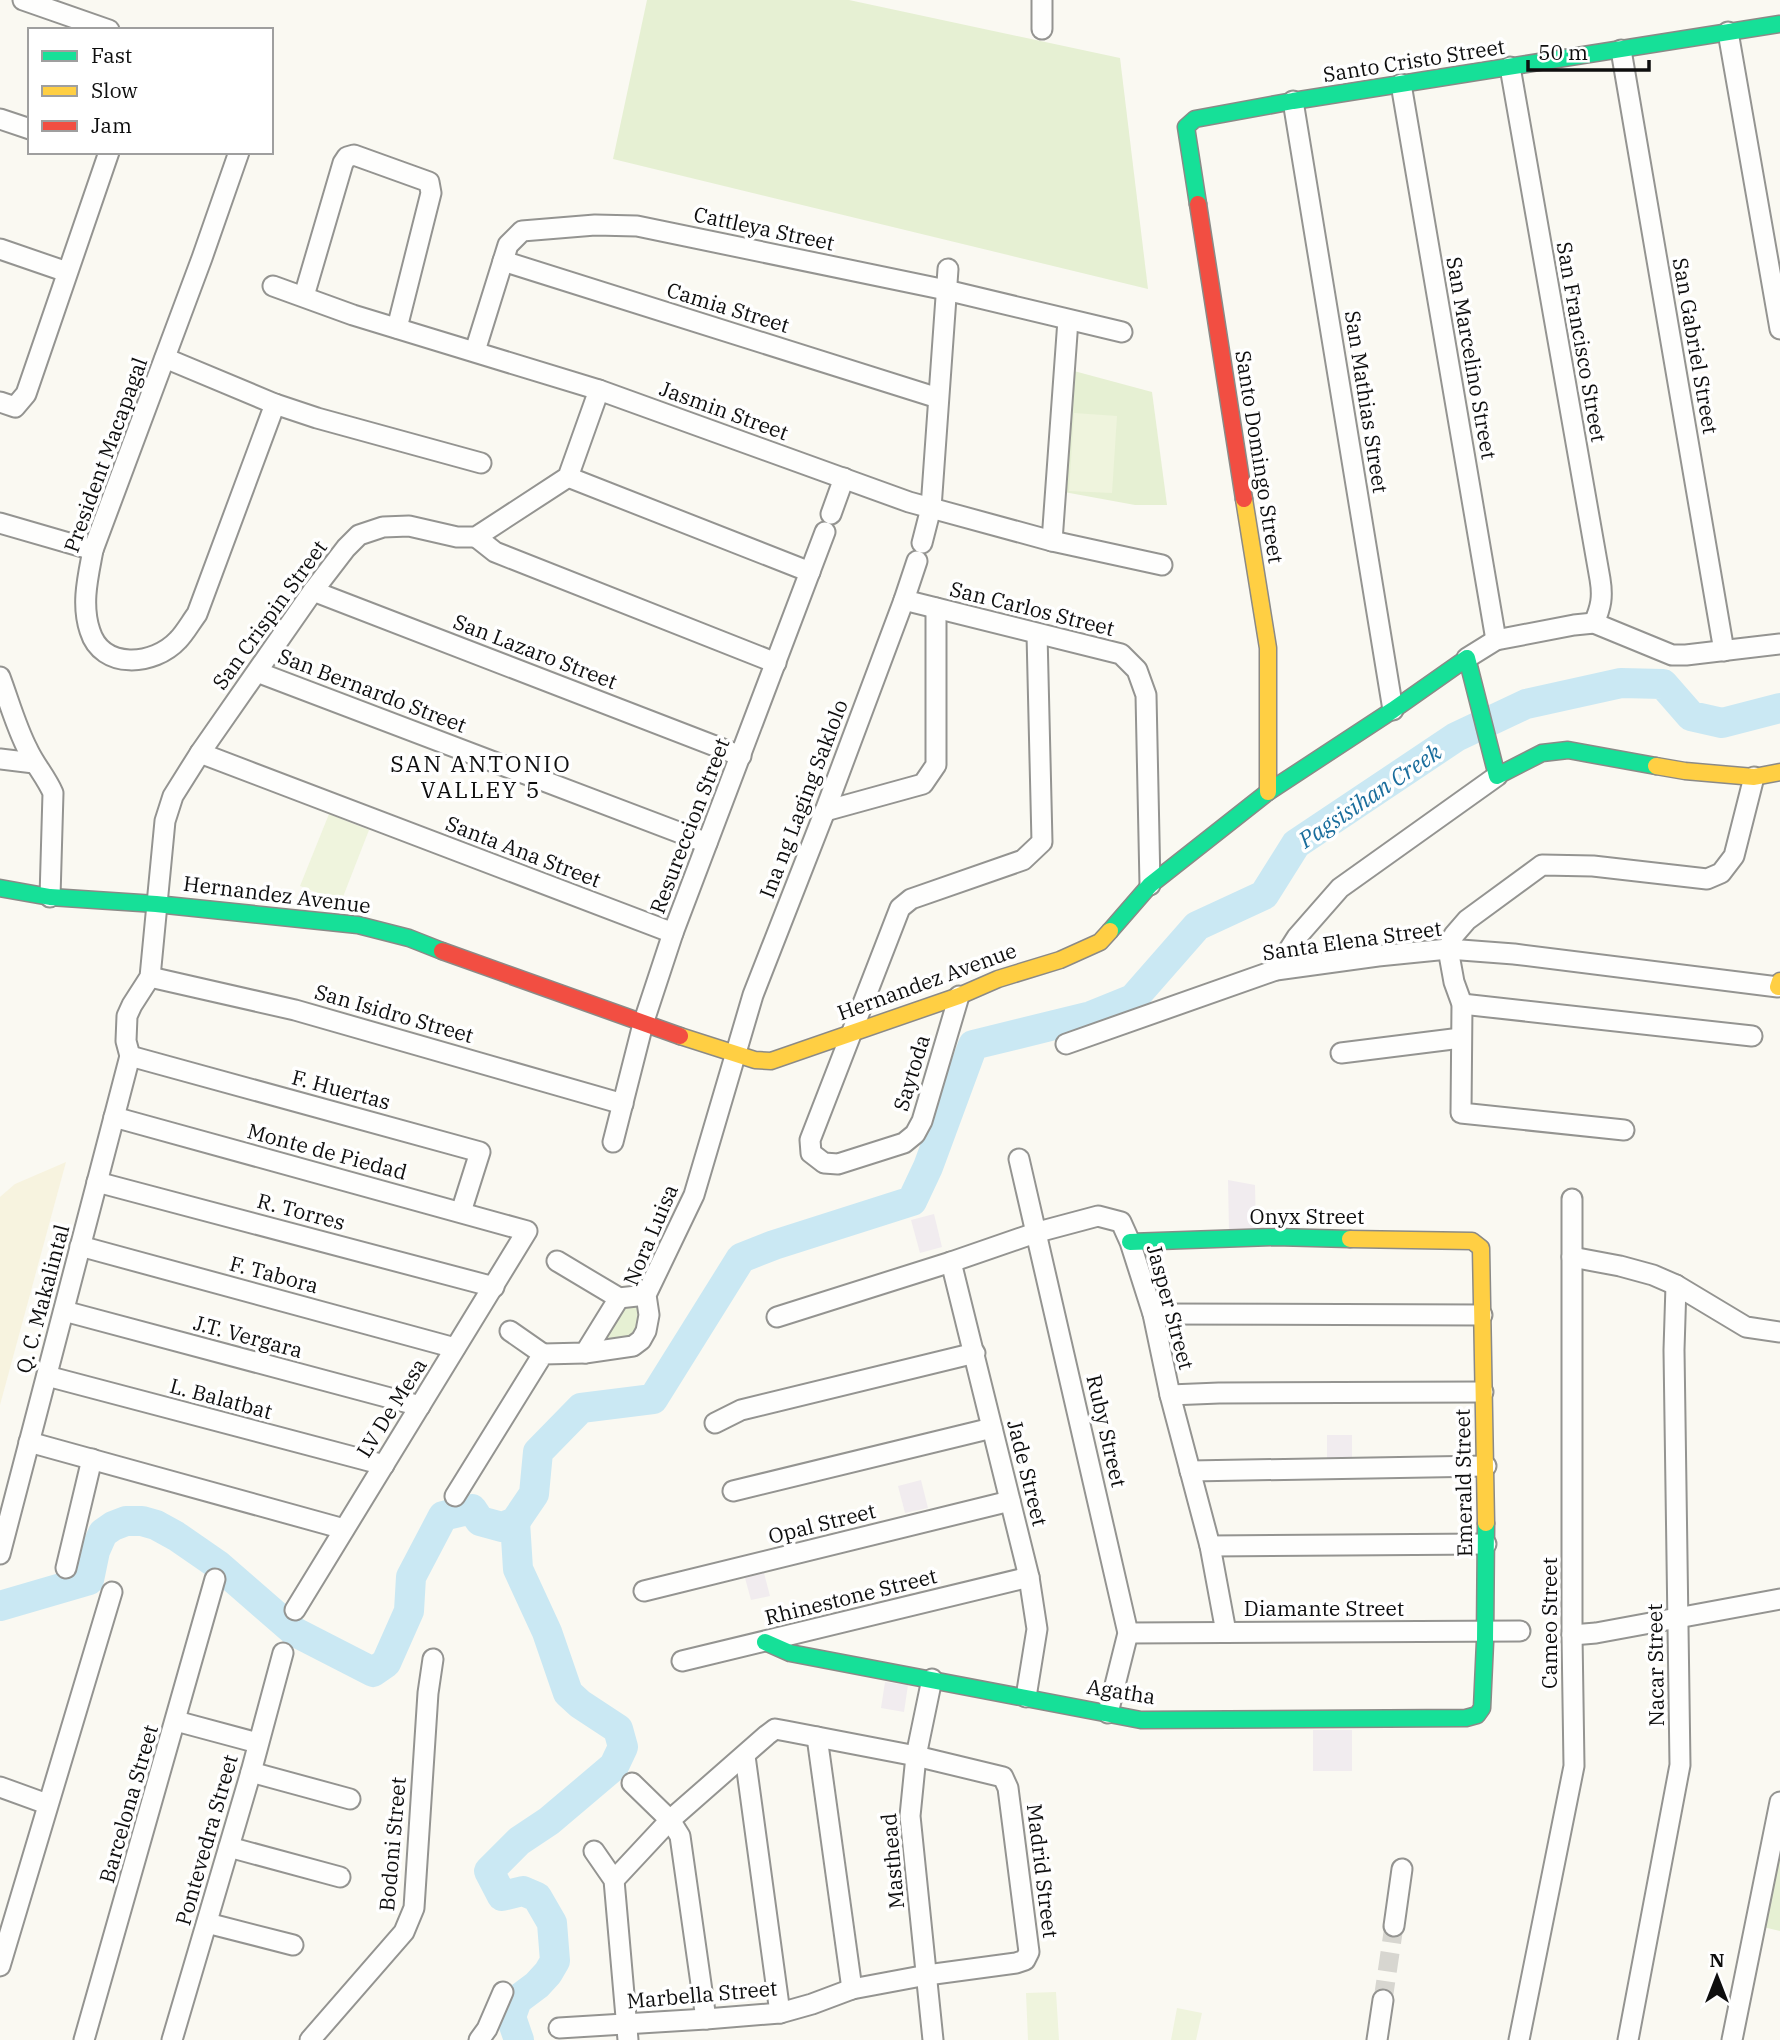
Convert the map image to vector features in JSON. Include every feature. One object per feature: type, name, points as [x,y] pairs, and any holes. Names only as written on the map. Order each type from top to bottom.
[{"type":"street","points":[[23,0],[103,28]]},
{"type":"street","points":[[1042,0],[1042,29]]},
{"type":"street","name":"Santo Cristo Street","points":[[1186,131],[1189,122],[1195,119],[1293,101],[1780,24]]},
{"type":"street","points":[[1728,32],[1780,330]]},
{"type":"street","name":"San Gabriel Street","points":[[1621,50],[1724,651]]},
{"type":"street","name":"San Francisco Street","points":[[1510,67],[1603,597],[1594,623]]},
{"type":"street","name":"San Marcelino Street","points":[[1401,84],[1496,640]]},
{"type":"street","name":"San Mathias Street","points":[[1293,101],[1393,710]]},
{"type":"street","points":[[0,119],[28,128]]},
{"type":"street","name":"Santo Domingo Street","points":[[1186,131],[1268,648],[1268,792]]},
{"type":"street","points":[[7,405],[26,394],[105,154]]},
{"type":"street","name":"President Macapagal","points":[[238,154],[93,551],[85,610],[90,633],[102,652],[122,659],[149,659],[177,642],[197,614],[275,404]]},
{"type":"street","points":[[304,296],[343,163],[347,157],[354,155],[429,183],[431,187],[397,328]]},
{"type":"street","name":"Cattleya Street","points":[[475,351],[508,245],[522,231],[595,225],[637,226],[946,290],[1122,332]]},
{"type":"street","points":[[0,249],[67,272]]},
{"type":"street","name":"Camia Street","points":[[503,261],[938,398]]},
{"type":"street","name":"Ina ng Laging Saklolo","points":[[735,1052],[752,995],[825,811],[920,552],[931,508],[948,269]]},
{"type":"street","name":"Jasmin Street","points":[[273,286],[352,315],[599,390],[931,508],[1052,541],[1162,565]]},
{"type":"street","points":[[1052,541],[1068,320]]},
{"type":"street","points":[[165,358],[275,404],[317,418],[481,463]]},
{"type":"street","points":[[599,390],[568,477],[475,537],[495,552],[776,663]]},
{"type":"street","points":[[568,477],[810,572]]},
{"type":"street","name":"Resureccion Street","points":[[613,1142],[643,1024],[673,933],[844,478]]},
{"type":"street","points":[[0,523],[93,551]]},
{"type":"street","name":"San Crispin Street","points":[[150,977],[165,821],[173,796],[313,591],[359,535],[383,527],[409,526],[457,537],[475,537]]},
{"type":"street","name":"San Lazaro Street","points":[[313,591],[741,756]]},
{"type":"street","name":"San Carlos Street","points":[[904,600],[1121,654],[1137,670],[1146,695],[1150,885]]},
{"type":"street","points":[[825,811],[923,784],[936,765],[936,608]]},
{"type":"street","points":[[1594,623],[1672,655],[1780,644]]},
{"type":"street","name":"Hernandez Avenue","points":[[0,888],[50,897],[156,904],[358,925],[409,938],[712,1047],[755,1060],[771,1061],[959,996],[998,979],[1060,960],[1100,942],[1150,885],[1268,792],[1467,658],[1496,640],[1594,623]]},
{"type":"street","points":[[851,1034],[900,908],[911,899],[1023,860],[1042,842],[1037,634]]},
{"type":"street","points":[[1467,658],[1497,776]]},
{"type":"street","name":"San Bernardo Street","points":[[257,672],[708,843]]},
{"type":"street","points":[[0,677],[26,748],[53,793],[50,897]]},
{"type":"street","points":[[1276,970],[1297,937],[1340,888],[1497,776],[1542,754],[1568,750],[1685,771],[1754,777],[1780,772]]},
{"type":"street","name":"Santa Ana Street","points":[[200,753],[673,933]]},
{"type":"street","points":[[0,759],[34,763]]},
{"type":"street","points":[[1624,1129],[1461,1114],[1462,1004],[1454,982],[1448,949],[1454,934],[1467,920],[1542,865],[1593,866],[1707,879],[1721,873],[1734,856],[1754,777]]},
{"type":"street","name":"Santa Elena Street","points":[[1066,1044],[1276,970],[1448,949],[1514,954],[1779,985]]},
{"type":"street","points":[[130,1056],[126,1041],[127,1016],[150,977]]},
{"type":"street","name":"San Isidro Street","points":[[150,977],[295,1010],[622,1104]]},
{"type":"street","name":"Saytoda","points":[[851,1034],[810,1140],[811,1153],[824,1163],[838,1164],[904,1143],[915,1134],[922,1121],[959,996]]},
{"type":"street","points":[[1462,1004],[1752,1036]]},
{"type":"street","points":[[1341,1053],[1461,1038]]},
{"type":"street","name":"Nora Luisa","points":[[543,1354],[585,1353],[633,1346],[641,1340],[649,1315],[646,1295],[694,1195],[735,1052]]},
{"type":"street","name":"Q. C. Makalintal","points":[[0,1554],[130,1056]]},
{"type":"street","name":"F. Huertas","points":[[130,1056],[480,1152],[461,1212]]},
{"type":"street","name":"Monte de Piedad","points":[[114,1117],[527,1231]]},
{"type":"street","name":"Ruby Street","points":[[1019,1159],[1038,1232],[1128,1633],[1108,1713]]},
{"type":"street","name":"R. Torres","points":[[97,1182],[494,1287]]},
{"type":"street","name":"Cameo Street","points":[[1519,2040],[1574,1766],[1572,1199]]},
{"type":"street","name":"Jasper Street","points":[[777,1317],[1038,1232],[1098,1216],[1121,1222],[1153,1314],[1170,1395],[1210,1546],[1226,1632]]},
{"type":"street","name":"LV De Mesa","points":[[295,1610],[527,1231]]},
{"type":"street","name":"Onyx Street","points":[[1130,1242],[1275,1237],[1472,1241],[1481,1248]]},
{"type":"street","name":"F. Tabora","points":[[80,1246],[456,1348]]},
{"type":"street","name":"Emerald Street","points":[[1477,1715],[1483,1698],[1486,1631],[1486,1466],[1481,1248]]},
{"type":"street","points":[[1572,1257],[1653,1275],[1676,1285],[1746,1327],[1780,1332]]},
{"type":"street","points":[[557,1261],[619,1298],[646,1295]]},
{"type":"street","name":"Jade Street","points":[[951,1262],[1029,1577],[1037,1629],[1026,1697]]},
{"type":"street","name":"Nacar Street","points":[[1628,2040],[1680,1765],[1674,1350],[1676,1285]]},
{"type":"street","points":[[585,1353],[619,1298]]},
{"type":"street","name":"J.T. Vergara","points":[[64,1311],[420,1406]]},
{"type":"street","points":[[1153,1314],[1482,1315]]},
{"type":"street","points":[[456,1496],[543,1354],[510,1331]]},
{"type":"street","points":[[715,1423],[741,1410],[975,1353]]},
{"type":"street","name":"L. Balatbat","points":[[47,1376],[384,1465]]},
{"type":"street","points":[[1170,1395],[1483,1392]]},
{"type":"street","points":[[733,1491],[992,1428]]},
{"type":"street","points":[[29,1442],[344,1529]]},
{"type":"street","points":[[66,1569],[92,1459]]},
{"type":"street","points":[[1190,1471],[1486,1466]]},
{"type":"street","name":"Opal Street","points":[[644,1591],[1010,1500]]},
{"type":"street","points":[[1210,1546],[1486,1544]]},
{"type":"street","name":"Rhinestone Street","points":[[682,1661],[1029,1577]]},
{"type":"street","name":"Barcelona Street","points":[[85,2040],[215,1579]]},
{"type":"street","points":[[0,1966],[8,1909],[47,1804],[112,1592]]},
{"type":"street","points":[[1572,1634],[1596,1633],[1780,1599]]},
{"type":"street","name":"Diamante Street","points":[[1128,1633],[1520,1631]]},
{"type":"street","name":"Agatha","points":[[765,1642],[790,1654],[1141,1720],[1466,1718],[1477,1715]]},
{"type":"street","name":"Pontevedra Street","points":[[172,2040],[283,1653]]},
{"type":"street","name":"Bodoni Street","points":[[310,2040],[404,1932],[414,1908],[428,1693],[433,1659]]},
{"type":"street","name":"Masthead","points":[[932,1679],[916,1756],[910,1816],[933,2040]]},
{"type":"street","points":[[176,1721],[258,1743]]},
{"type":"street","points":[[614,1880],[670,1820],[775,1729],[916,1756]]},
{"type":"street","points":[[817,1737],[852,1989]]},
{"type":"street","points":[[745,1756],[780,2013]]},
{"type":"street","name":"Madrid Street","points":[[916,1756],[1003,1777],[1008,1788],[1029,1952],[1026,1960],[1016,1963],[927,1975]]},
{"type":"street","points":[[251,1772],[350,1799]]},
{"type":"street","points":[[632,1783],[670,1820],[680,1836],[706,2019]]},
{"type":"street","points":[[0,1787],[47,1804]]},
{"type":"street","points":[[1732,2040],[1780,1802]]},
{"type":"street","points":[[229,1847],[340,1877]]},
{"type":"street","points":[[594,1851],[614,1880],[628,2032]]},
{"type":"street","points":[[1394,1926],[1402,1869]]},
{"type":"street","points":[[207,1923],[293,1945]]},
{"type":"street","name":"Marbella Street","points":[[559,2028],[628,2032],[706,2019],[780,2013],[852,1989],[927,1975]]},
{"type":"street","points":[[479,2040],[487,2029],[503,1992]]},
{"type":"street","points":[[1377,2040],[1383,2000]]},
{"type":"shaded area","points":[[66,1162],[0,1405],[0,1197],[15,1184]]},
{"type":"shaded area","points":[[1228,1180],[1255,1185],[1256,1230],[1229,1231]]},
{"type":"shaded area","points":[[934,1214],[942,1247],[920,1253],[911,1220]]},
{"type":"shaded area","points":[[1327,1435],[1352,1435],[1352,1459],[1327,1459]]},
{"type":"shaded area","points":[[921,1480],[928,1508],[905,1513],[898,1486]]},
{"type":"shaded area","points":[[764,1573],[770,1596],[751,1600],[745,1578]]},
{"type":"shaded area","points":[[885,1682],[908,1685],[904,1712],[881,1708]]},
{"type":"shaded area","points":[[1313,1730],[1352,1730],[1352,1771],[1313,1771]]},
{"type":"green space","points":[[647,0],[849,0],[1120,58],[1148,289],[613,159]]},
{"type":"green space","points":[[1074,371],[1152,392],[1167,505],[1135,505],[1064,492]]},
{"type":"green space","points":[[1074,413],[1117,416],[1112,493],[1069,491]]},
{"type":"green space","points":[[329,814],[369,830],[341,902],[300,886]]},
{"type":"green space","points":[[634,1304],[646,1313],[635,1336],[623,1342],[598,1345],[619,1308]]},
{"type":"green space","points":[[1780,1840],[1780,1931],[1763,1927]]},
{"type":"green space","points":[[1056,1992],[1059,2040],[1028,2040],[1026,1993]]},
{"type":"green space","points":[[1177,2008],[1202,2013],[1196,2040],[1171,2040]]},
{"type":"waterway","name":"Pagsisihan Creek","points":[[0,1606],[89,1580],[95,1551],[103,1533],[126,1521],[142,1521],[176,1536],[218,1565],[295,1632],[373,1672],[386,1663],[409,1611],[411,1577],[443,1516],[472,1509],[480,1521],[502,1527],[515,1522],[534,1494],[538,1452],[581,1408],[653,1399],[741,1258],[912,1201],[928,1167],[973,1045],[1091,1016],[1133,999],[1197,926],[1264,895],[1296,844],[1456,737],[1526,704],[1621,683],[1663,684],[1691,716],[1722,723],[1780,708]]},
{"type":"waterway","name":"Pagsisihan Creek","points":[[515,1522],[518,1569],[547,1632],[568,1693],[618,1729],[623,1747],[614,1766],[549,1821],[519,1841],[489,1871],[502,1896],[523,1891],[537,1897],[552,1923],[555,1961],[537,1985],[517,2000],[511,2017],[519,2040]]},
{"type":"tunnel","points":[[1383,2000],[1394,1926]]},
{"type":"traffic: fast","points":[[1198,204],[1186,127],[1195,119],[1780,24]]},
{"type":"traffic: fast","points":[[1110,931],[1150,885],[1268,792],[1467,658],[1497,776],[1542,753],[1568,750],[1656,766]]},
{"type":"traffic: fast","points":[[0,888],[50,897],[156,904],[358,925],[409,938],[442,951]]},
{"type":"traffic: fast","points":[[1130,1242],[1275,1237],[1350,1239]]},
{"type":"traffic: fast","points":[[765,1642],[790,1653],[1141,1720],[1466,1718],[1477,1715],[1482,1708],[1486,1523]]},
{"type":"traffic: slow","points":[[1244,499],[1268,648],[1268,792]]},
{"type":"traffic: slow","points":[[1656,766],[1754,777],[1780,772]]},
{"type":"traffic: slow","points":[[680,1036],[755,1060],[771,1061],[959,996],[998,979],[1060,960],[1100,942],[1110,931]]},
{"type":"traffic: slow","points":[[1780,981],[1780,987]]},
{"type":"traffic: slow","points":[[1350,1239],[1472,1241],[1481,1248],[1486,1523]]},
{"type":"traffic: jam","points":[[1198,204],[1244,499]]},
{"type":"traffic: jam","points":[[442,951],[680,1036]]},
{"type":"district","name":"SAN ANTONIO VALLEY 5","points":[[481,777]]}]
